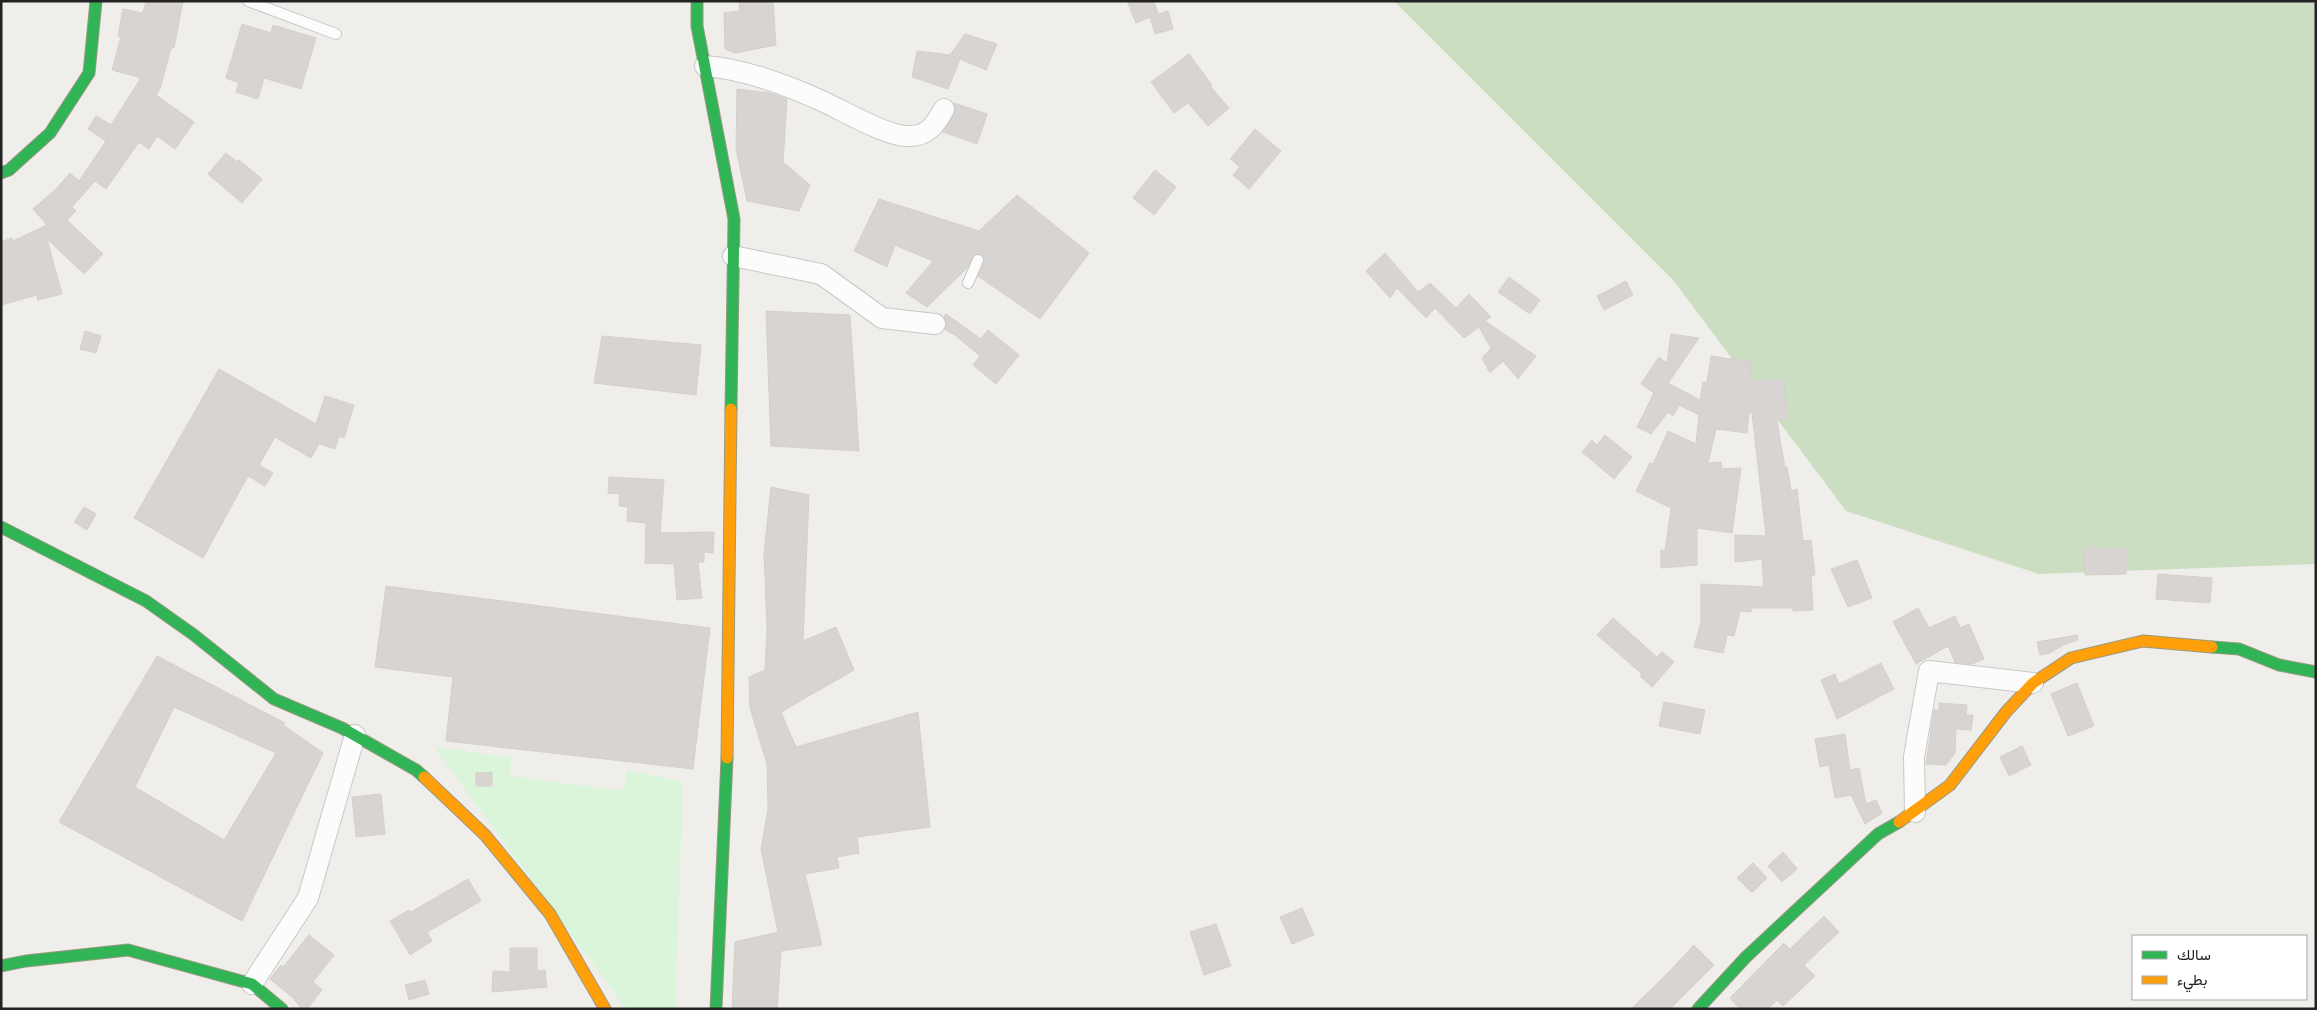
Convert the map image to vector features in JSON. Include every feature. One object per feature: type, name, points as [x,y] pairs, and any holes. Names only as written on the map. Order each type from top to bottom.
[{"type":"street","points":[[1,173],[9,170],[50,133],[89,73],[96,1]]},
{"type":"street","points":[[697,1],[697,26],[734,219],[726,802],[716,1009]]},
{"type":"street","points":[[705,66],[728,68],[750,75],[820,100],[876,127],[906,136],[926,132],[934,127],[944,109]]},
{"type":"street","points":[[734,256],[821,274],[882,318],[935,324]]},
{"type":"street","points":[[1,527],[146,601],[194,635],[274,699],[355,735],[416,770],[485,834],[550,914],[605,1009]]},
{"type":"street","points":[[1698,1009],[1746,958],[1878,834],[1915,812],[1950,785],[2006,712],[2033,683],[2070,658],[2143,641],[2239,650],[2279,665],[2316,672]]},
{"type":"street","points":[[1915,812],[1914,757],[1929,671],[2033,683]]},
{"type":"street","points":[[252,984],[308,898],[355,735]]},
{"type":"street","points":[[1,966],[26,960],[128,950],[252,984],[282,1009]]},
{"type":"lane","points":[[248,1],[336,34]]},
{"type":"lane","points":[[968,283],[978,260]]},
{"type":"green space","points":[[1394,1],[2316,1],[2316,564],[2039,574],[1846,511],[1673,280]]},
{"type":"green space","points":[[434,747],[511,758],[510,776],[624,791],[627,770],[683,782],[675,1009],[626,1009]]},
{"type":"building","points":[[146,1],[183,1],[174,48],[171,48],[160,89],[156,95],[194,122],[175,149],[157,136],[149,149],[139,142],[106,189],[95,181],[72,207],[76,211],[67,220],[103,254],[84,274],[47,239],[62,294],[38,300],[37,295],[1,305],[1,242],[12,238],[13,241],[47,225],[33,209],[56,189],[70,173],[79,181],[106,141],[88,129],[96,116],[111,125],[141,78],[112,70],[121,37],[118,36],[123,9],[143,13]]},
{"type":"building","points":[[739,1],[773,1],[776,45],[735,53],[725,49],[724,13],[740,11]]},
{"type":"building","points":[[1127,1],[1154,1],[1158,14],[1168,11],[1173,29],[1155,34],[1150,17],[1136,23]]},
{"type":"building","points":[[242,24],[271,33],[273,25],[316,38],[301,89],[264,78],[258,99],[236,92],[239,83],[226,78]]},
{"type":"building","points":[[965,34],[997,44],[986,70],[960,59],[948,89],[912,77],[917,51],[950,55]]},
{"type":"building","points":[[1189,54],[1212,85],[1210,86],[1229,108],[1208,126],[1188,103],[1174,113],[1151,82]]},
{"type":"building","points":[[737,89],[770,93],[787,99],[783,162],[810,185],[799,211],[747,201],[736,149]]},
{"type":"building","points":[[954,103],[987,114],[977,144],[943,132],[954,114]]},
{"type":"building","points":[[1255,129],[1281,151],[1249,189],[1233,175],[1240,167],[1230,159]]},
{"type":"building","points":[[226,153],[237,162],[239,160],[262,179],[242,203],[208,174]]},
{"type":"building","points":[[1155,170],[1176,187],[1154,215],[1133,198]]},
{"type":"building","points":[[1017,195],[1089,253],[1040,319],[978,276],[985,260],[980,254],[974,255],[967,268],[927,307],[906,293],[933,261],[895,245],[887,267],[854,251],[879,199],[979,231]]},
{"type":"building","points":[[1385,253],[1418,292],[1430,283],[1456,308],[1469,294],[1491,317],[1485,321],[1536,356],[1518,379],[1503,361],[1490,373],[1482,358],[1491,348],[1479,327],[1464,338],[1435,308],[1426,318],[1397,288],[1390,298],[1366,271]]},
{"type":"building","points":[[1509,277],[1540,300],[1530,314],[1498,292]]},
{"type":"building","points":[[1626,281],[1633,295],[1604,310],[1597,296]]},
{"type":"building","points":[[766,311],[850,315],[859,451],[771,446]]},
{"type":"building","points":[[946,314],[981,339],[988,330],[1019,355],[996,384],[973,365],[980,356],[955,335],[945,330],[947,325],[944,316]]},
{"type":"building","points":[[85,331],[101,336],[96,353],[80,349]]},
{"type":"building","points":[[1671,334],[1699,338],[1668,383],[1700,400],[1703,382],[1707,383],[1711,356],[1752,362],[1750,380],[1784,379],[1787,420],[1777,421],[1791,491],[1797,489],[1803,541],[1811,540],[1815,575],[1811,575],[1813,610],[1793,611],[1793,608],[1751,608],[1751,612],[1740,611],[1734,636],[1727,635],[1723,653],[1694,647],[1701,622],[1701,584],[1764,587],[1762,559],[1735,562],[1735,535],[1766,536],[1752,413],[1749,413],[1747,433],[1716,429],[1708,463],[1721,462],[1722,469],[1741,468],[1732,533],[1697,528],[1697,565],[1661,568],[1661,550],[1665,551],[1671,508],[1636,491],[1650,463],[1653,464],[1668,431],[1696,444],[1699,415],[1679,405],[1673,416],[1668,412],[1651,434],[1637,427],[1654,393],[1641,384],[1659,357],[1667,363]]},
{"type":"building","points":[[602,336],[701,345],[696,395],[594,383]]},
{"type":"building","points":[[219,369],[316,424],[325,396],[354,405],[344,438],[339,436],[335,449],[319,444],[311,458],[275,437],[259,465],[273,473],[265,486],[248,476],[203,558],[134,518]]},
{"type":"building","points":[[1605,435],[1632,457],[1614,479],[1582,452],[1592,440],[1597,445]]},
{"type":"building","points":[[609,477],[664,480],[660,533],[714,532],[713,553],[704,552],[704,562],[698,562],[702,598],[677,600],[674,564],[645,563],[646,523],[627,521],[628,507],[619,506],[620,494],[608,493]]},
{"type":"building","points":[[771,487],[809,495],[803,641],[836,627],[854,670],[781,712],[796,747],[918,712],[930,827],[857,837],[859,853],[837,857],[839,868],[805,874],[822,945],[781,951],[777,1009],[732,1009],[735,942],[778,932],[761,849],[768,809],[767,764],[750,708],[749,677],[765,670],[767,627],[764,553]]},
{"type":"building","points":[[84,507],[96,514],[87,530],[74,522]]},
{"type":"building","points":[[2084,548],[2126,548],[2126,574],[2085,575]]},
{"type":"building","points":[[1857,560],[1872,598],[1848,607],[1831,569]]},
{"type":"building","points":[[2158,574],[2212,578],[2210,603],[2156,599]]},
{"type":"building","points":[[386,586],[710,628],[693,769],[446,741],[453,677],[375,667]]},
{"type":"building","points":[[1918,608],[1929,628],[1955,616],[1960,628],[1969,624],[1984,659],[1972,664],[1955,662],[1948,646],[1916,664],[1893,622]]},
{"type":"building","points":[[1613,618],[1657,657],[1662,652],[1674,662],[1652,687],[1640,676],[1642,674],[1597,635]]},
{"type":"building","points":[[2077,635],[2078,640],[2063,645],[2050,653],[2040,655],[2037,642]]},
{"type":"building","points":[[157,656],[285,723],[283,725],[323,753],[242,921],[59,822]],"holes":[[[174,707],[276,753],[224,840],[135,787]]]},
{"type":"building","points":[[1881,663],[1894,689],[1837,719],[1821,680],[1835,674],[1839,684]]},
{"type":"building","points":[[2077,683],[2094,726],[2068,736],[2051,694]]},
{"type":"building","points":[[1664,702],[1705,710],[1700,734],[1659,726]]},
{"type":"building","points":[[1939,703],[1967,705],[1966,715],[1973,715],[1971,730],[1956,729],[1955,753],[1946,765],[1926,764],[1934,710],[1939,711]]},
{"type":"building","points":[[1845,734],[1850,770],[1859,768],[1866,804],[1876,800],[1882,813],[1865,824],[1851,795],[1835,798],[1829,765],[1820,767],[1815,739]]},
{"type":"building","points":[[2022,746],[2031,765],[2009,776],[2000,757]]},
{"type":"building","points":[[492,772],[492,786],[476,786],[476,773]]},
{"type":"building","points":[[381,794],[385,834],[356,837],[352,797]]},
{"type":"building","points":[[1783,852],[1797,869],[1782,882],[1768,866]]},
{"type":"building","points":[[1753,863],[1767,878],[1752,893],[1737,878]]},
{"type":"building","points":[[468,879],[481,901],[427,932],[432,941],[410,955],[390,921],[409,910],[411,912]]},
{"type":"building","points":[[1302,908],[1314,935],[1292,944],[1280,917]]},
{"type":"building","points":[[1824,916],[1839,932],[1804,965],[1815,976],[1783,1006],[1777,1000],[1768,1009],[1740,1009],[1730,998],[1784,943],[1790,949]]},
{"type":"building","points":[[1216,924],[1231,966],[1204,975],[1190,932]]},
{"type":"building","points":[[309,935],[334,955],[313,982],[322,990],[307,1009],[302,1009],[292,997],[270,979],[281,965],[283,967]]},
{"type":"building","points":[[1694,945],[1714,965],[1670,1009],[1631,1009],[1667,974]]},
{"type":"building","points":[[510,948],[537,948],[537,971],[545,970],[547,987],[492,992],[493,971],[510,972]]},
{"type":"building","points":[[425,980],[429,994],[409,1000],[405,985]]},
{"type":"traffic: fast","points":[[1,173],[9,170],[50,133],[89,73],[96,1]]},
{"type":"traffic: fast","points":[[697,1],[697,26],[734,219],[731,409]]},
{"type":"traffic: fast","points":[[1,527],[146,601],[194,635],[274,699],[342,728],[416,770],[424,777]]},
{"type":"traffic: fast","points":[[2212,647],[2239,649],[2279,665],[2316,672]]},
{"type":"traffic: fast","points":[[716,1009],[727,758]]},
{"type":"traffic: fast","points":[[1698,1009],[1746,957],[1878,834],[1899,822]]},
{"type":"traffic: fast","points":[[1,966],[26,961],[128,950],[252,984],[282,1009]]},
{"type":"traffic: slow","points":[[727,758],[731,409]]},
{"type":"traffic: slow","points":[[1899,822],[1950,785],[2006,712],[2033,683],[2071,658],[2143,641],[2212,647]]},
{"type":"traffic: slow","points":[[424,777],[485,835],[550,914],[605,1009]]}]
